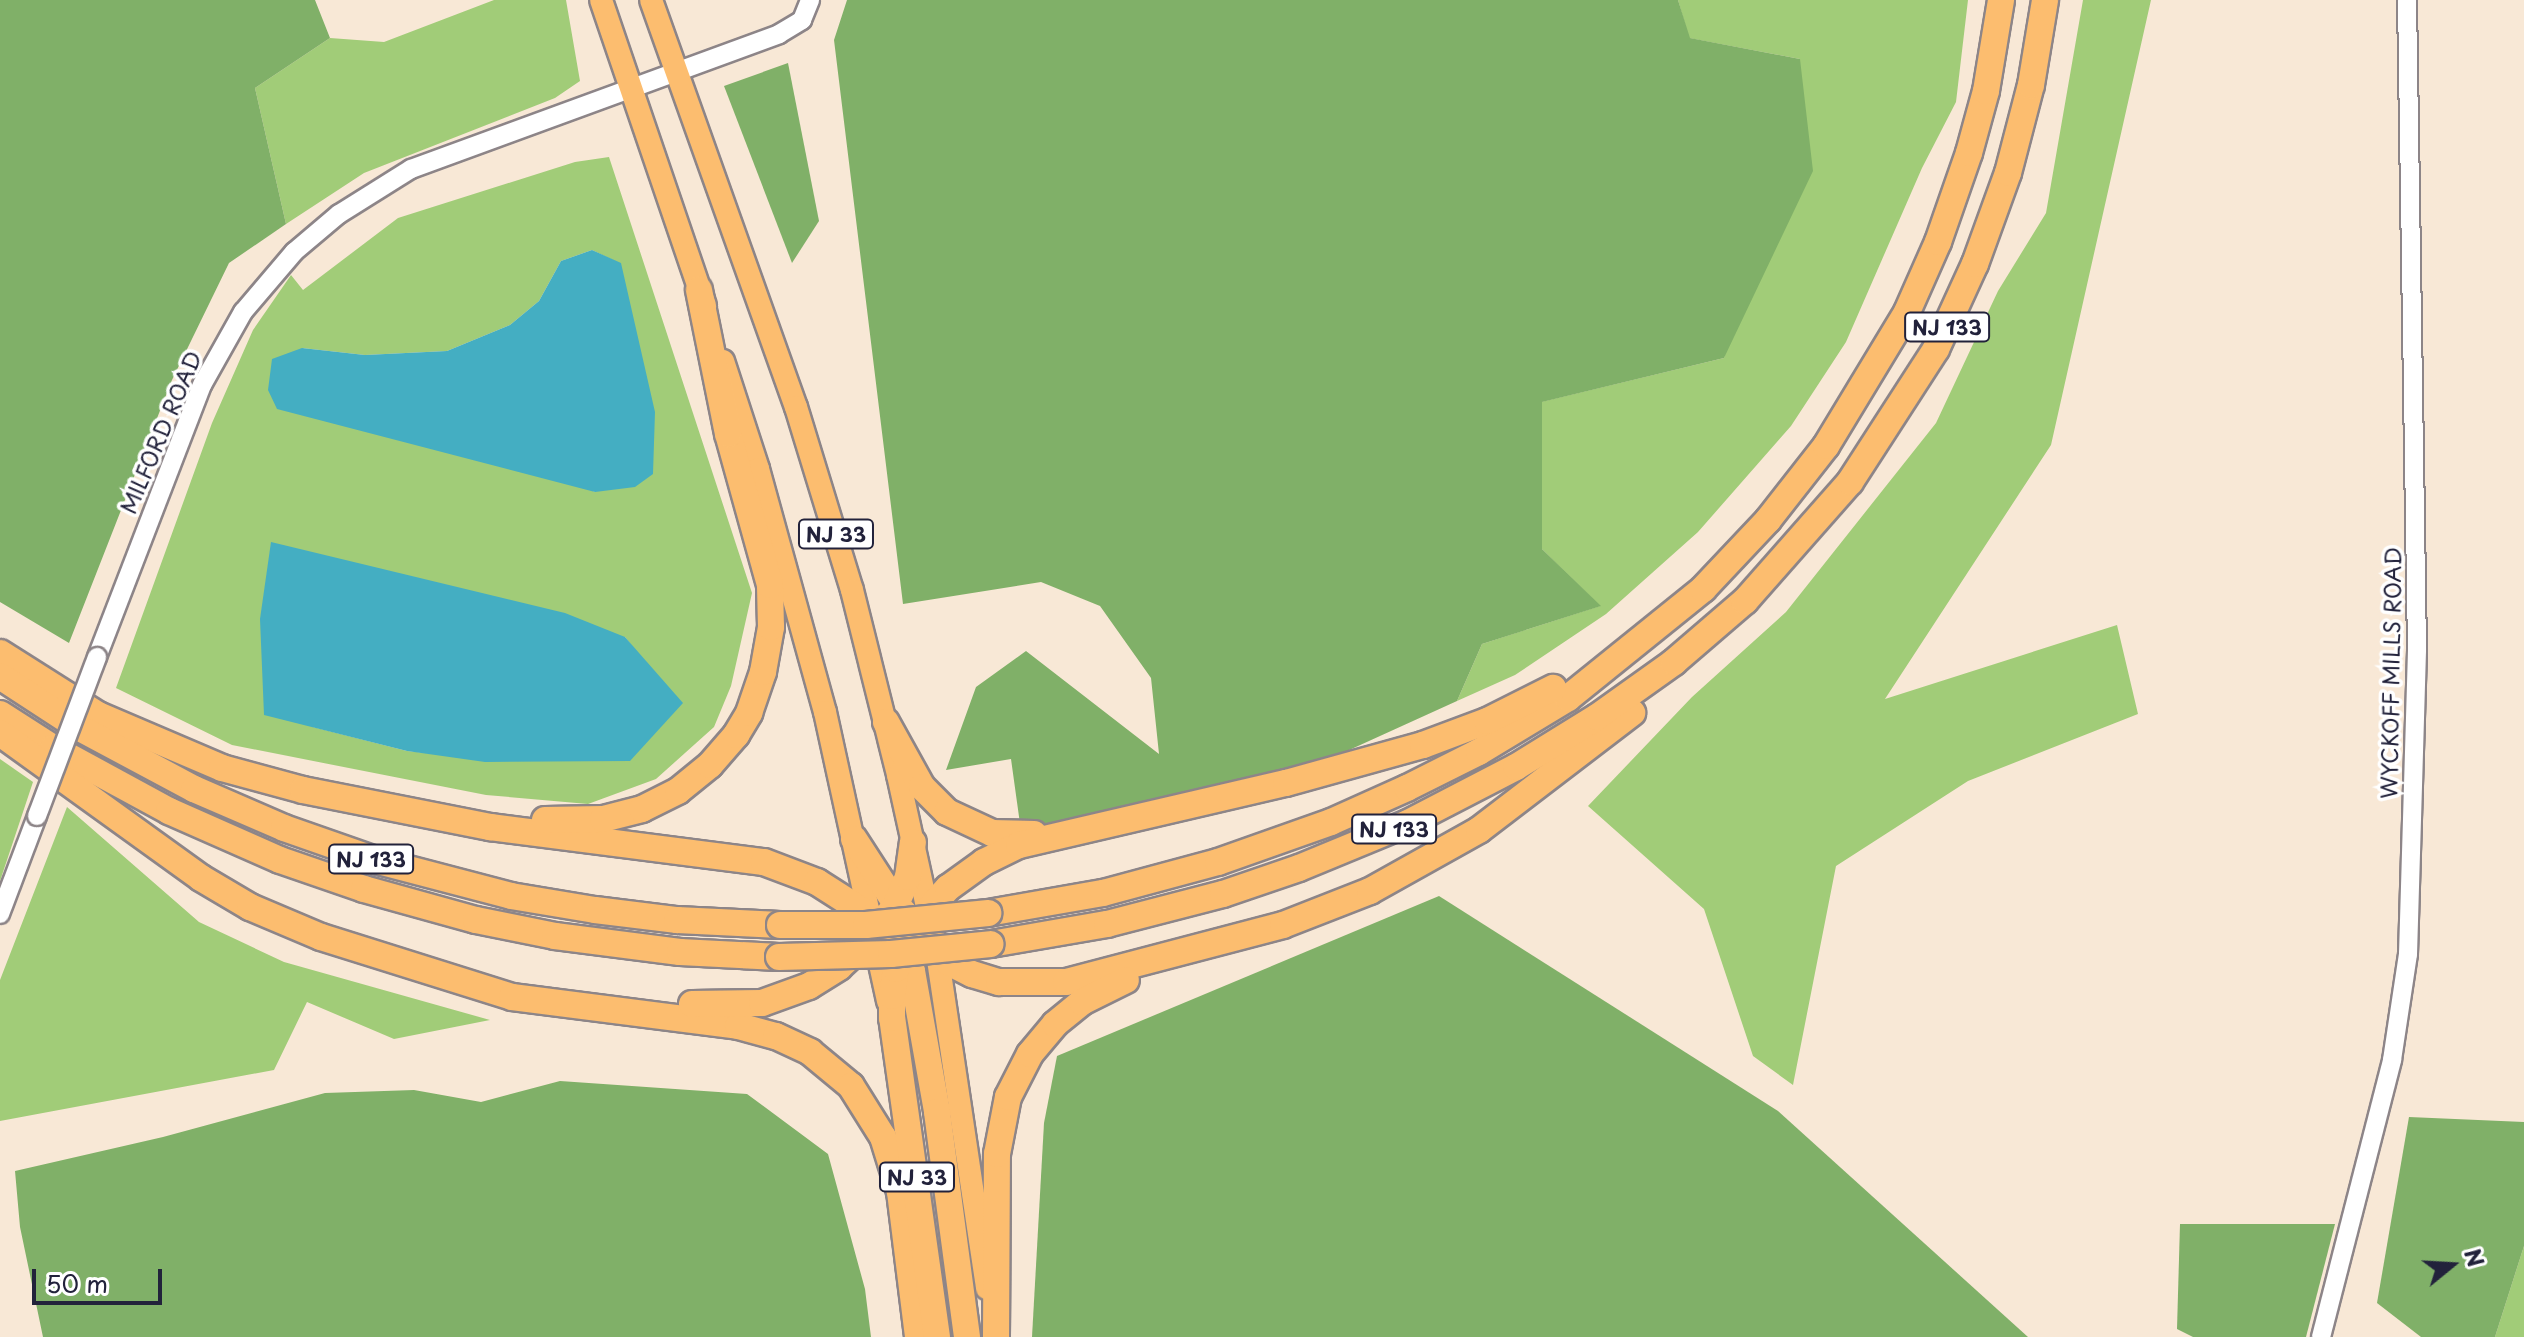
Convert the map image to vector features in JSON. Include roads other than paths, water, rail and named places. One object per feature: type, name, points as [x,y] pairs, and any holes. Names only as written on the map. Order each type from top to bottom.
[{"type":"highway","name":"NJ 133","points":[[0,676],[78,727],[194,789],[284,828],[378,861],[466,885],[566,905],[677,920],[866,925],[988,913],[1103,893],[1206,866],[1294,836],[1407,788],[1479,752],[1568,698],[1703,589],[1768,520],[1826,446],[1907,312],[1938,242],[1969,153],[1986,91],[2001,0]]},
{"type":"highway","name":"NJ 133","points":[[0,714],[92,771],[182,818],[280,860],[364,889],[476,920],[595,943],[680,952],[779,957],[891,954],[991,944],[1107,924],[1223,894],[1299,868],[1408,823],[1516,767],[1597,717],[1674,662],[1745,601],[1809,532],[1859,469],[1904,404],[1943,335],[1975,264],[2008,173],[2031,85],[2045,0]]},
{"type":"highway","points":[[303,790],[447,805],[543,820],[584,821],[621,815],[660,801],[695,779],[723,752],[743,724],[757,692],[768,650],[771,605],[763,556],[728,434],[699,290]]},
{"type":"highway","points":[[892,1018],[894,981],[915,929],[957,880],[984,862],[1019,845],[1057,834],[1298,780],[1467,730],[1554,688],[1703,589]]},
{"type":"highway","points":[[0,653],[98,715],[222,768],[303,790],[529,833],[764,862],[817,882],[881,920],[915,929],[937,953],[960,970],[986,979],[1051,984],[1099,975],[1246,936],[1313,915],[1370,891],[1479,830],[1686,671],[1745,601]]},
{"type":"highway","points":[[886,722],[922,787],[957,819],[1005,835],[1057,834]]},
{"type":"highway","points":[[0,733],[228,895],[321,937],[512,997],[756,1030],[794,1043],[825,1062],[864,1102],[890,1155],[900,1192],[918,1337]]},
{"type":"highway","points":[[854,839],[881,920]]},
{"type":"highway","points":[[427,969],[605,997],[744,1005],[778,999],[809,986],[849,959],[881,920],[908,877],[913,842]]},
{"type":"highway","points":[[915,929],[912,971],[937,1112],[967,1337]]},
{"type":"highway","points":[[994,1337],[997,1154],[1008,1097],[1023,1066],[1055,1024],[1096,993],[1246,936]]},
{"type":"highway","name":"NJ 33","points":[[892,1018],[937,1337]]},
{"type":"main road","name":"NJ 33","points":[[601,0],[699,290],[793,590],[854,839]]},
{"type":"main road","name":"NJ 33","points":[[651,0],[816,467],[886,722],[913,842],[915,929]]},
{"type":"main road","name":"NJ 33","points":[[881,920],[892,1018]]},
{"type":"main road","name":"NJ 33","points":[[937,953],[966,1131],[994,1337]]},
{"type":"street","name":"MILFORD ROAD","points":[[0,914],[202,385],[243,312],[276,271],[339,214],[411,169],[787,30],[802,20],[810,0]]},
{"type":"street","name":"WYCKOFF MILLS ROAD","points":[[2321,1337],[2392,1060],[2408,954],[2417,635],[2407,0]]},
{"type":"water","points":[[592,250],[621,263],[655,412],[653,474],[635,487],[595,492],[277,409],[268,390],[272,359],[302,348],[365,355],[447,351],[510,325],[539,301],[561,261]]},
{"type":"water","points":[[271,542],[565,613],[625,637],[683,703],[630,761],[485,762],[407,751],[264,715],[260,619]]}]
